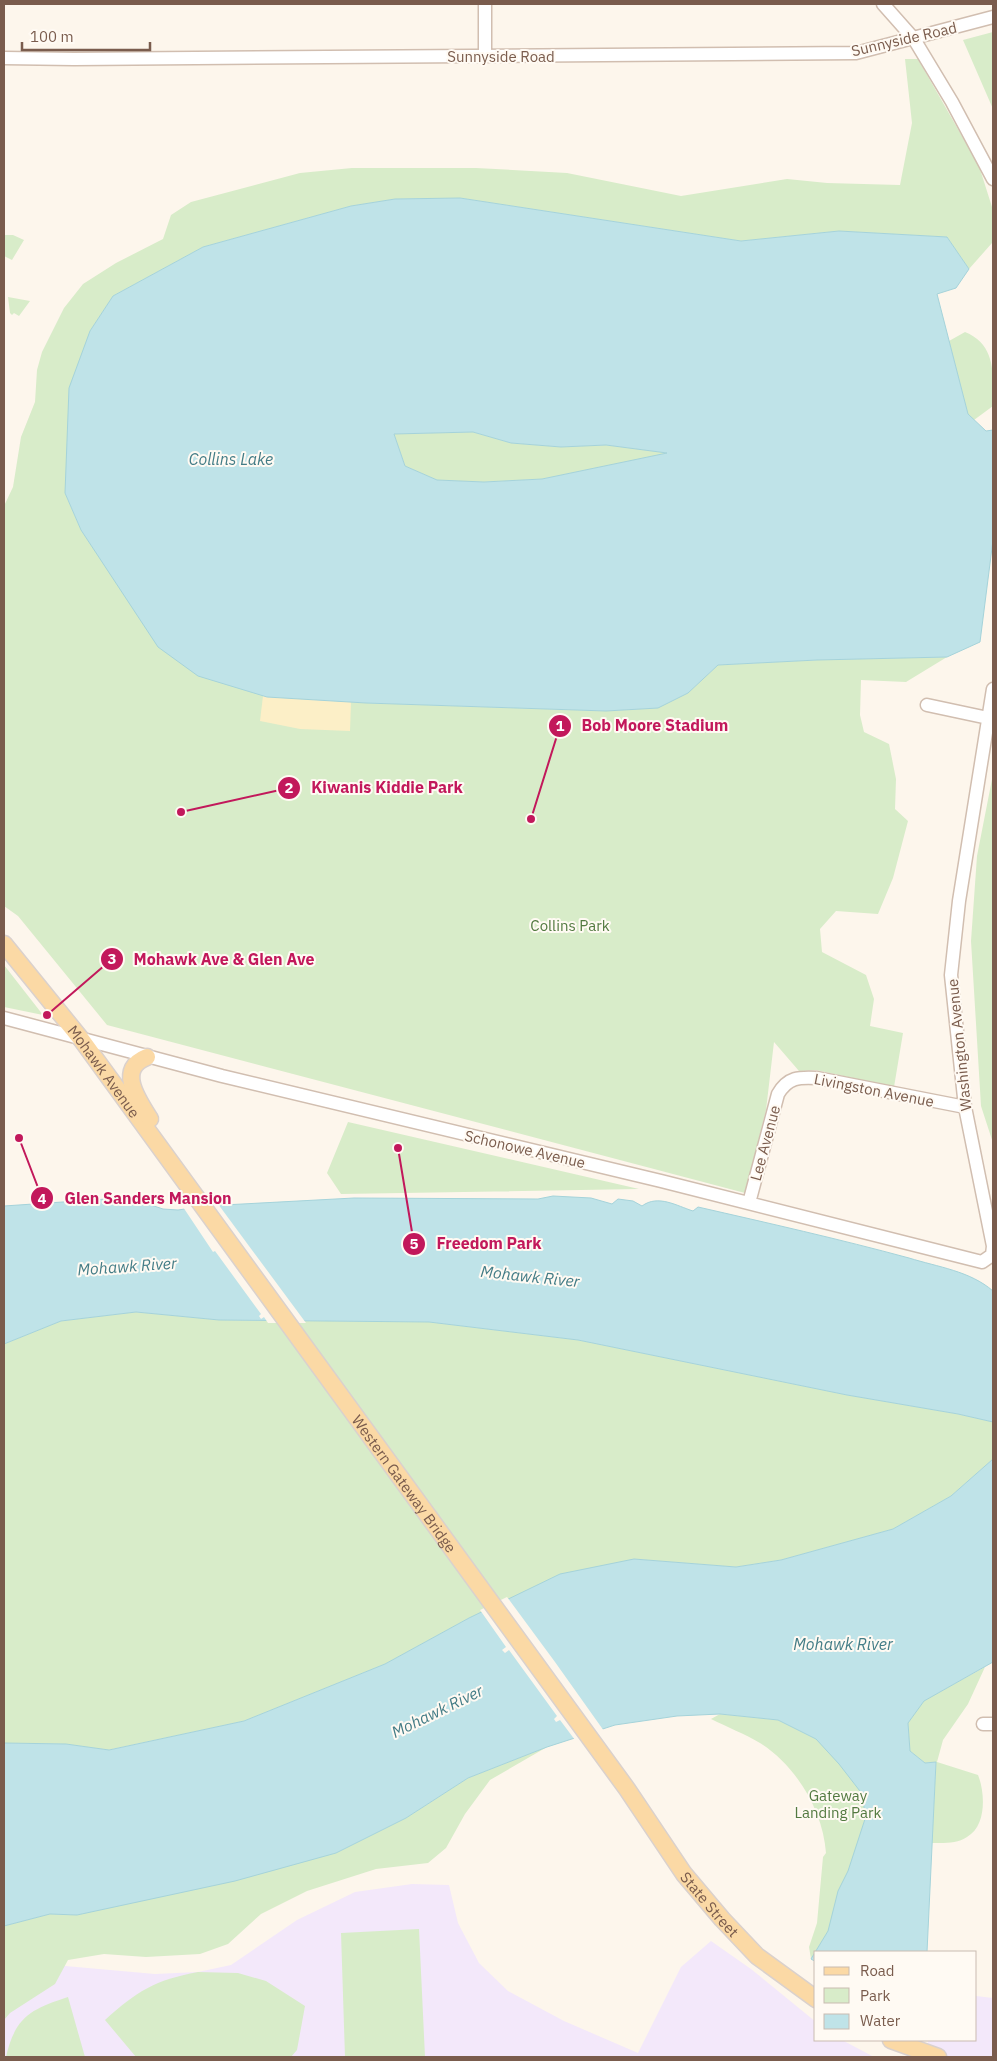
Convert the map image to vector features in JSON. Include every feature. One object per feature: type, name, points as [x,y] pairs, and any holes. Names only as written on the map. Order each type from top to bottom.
[{"type":"main road","name":"Mohawk Avenue","points":[[4,944],[81,1039],[182,1180]]},
{"type":"main road","points":[[147,1057],[134,1065],[130,1075],[136,1098],[150,1119],[156,1146]]},
{"type":"main road","name":"Western Gateway Bridge","points":[[182,1180],[626,1789]]},
{"type":"main road","name":"State Street","points":[[626,1789],[684,1874],[722,1919],[757,1956],[814,1998]]},
{"type":"main road","points":[[894,2041],[938,2057]]},
{"type":"street","points":[[484,56],[485,4]]},
{"type":"street","points":[[883,4],[914,39],[952,102],[993,179]]},
{"type":"street","name":"Sunnyside Road","points":[[4,58],[74,60],[856,53],[993,17]]},
{"type":"street","name":"Washington Avenue","points":[[970,1260],[982,1262],[992,1255],[993,1246],[988,1202],[965,1106],[951,975],[959,901],[993,689]]},
{"type":"street","points":[[927,705],[988,718]]},
{"type":"street","name":"Schonowe Avenue","points":[[4,1018],[147,1057],[749,1203],[970,1260]]},
{"type":"street","name":"Livingston Avenue","points":[[784,1084],[797,1077],[817,1078],[965,1106]]},
{"type":"street","name":"Lee Avenue","points":[[749,1203],[768,1126],[778,1094],[784,1084]]},
{"type":"shaded area","points":[[412,1884],[449,1885],[458,1923],[479,1963],[508,1991],[564,2021],[638,2053],[681,1967],[711,1941],[751,1969],[814,2020],[814,2041],[844,2041],[874,2057],[4,2057],[4,1972],[54,1965],[155,1974],[198,1972],[231,1965],[297,1920],[355,1892]]},
{"type":"shaded area","points":[[977,1996],[993,1998],[993,2057],[927,2057],[928,2041],[977,2041]]},
{"type":"green space","points":[[993,32],[993,109],[963,40]]},
{"type":"green space","name":"Collins Park","points":[[905,59],[918,59],[979,166],[992,207],[992,243],[969,269],[947,237],[839,231],[741,241],[460,198],[395,199],[351,206],[203,247],[113,296],[90,331],[65,493],[81,530],[122,591],[267,697],[366,703],[606,711],[657,708],[688,693],[718,665],[817,660],[947,657],[906,682],[861,680],[860,715],[864,732],[889,744],[896,779],[895,809],[908,821],[893,878],[878,914],[836,911],[820,929],[822,952],[866,975],[874,999],[870,1026],[903,1033],[894,1087],[816,1070],[799,1071],[774,1042],[766,1110],[745,1193],[107,1025],[18,916],[4,906],[4,506],[13,487],[21,437],[35,402],[37,370],[42,352],[64,308],[83,284],[116,263],[163,239],[171,215],[191,202],[300,173],[352,168],[476,168],[567,173],[681,196],[787,179],[827,183],[900,185],[912,123]]},
{"type":"green space","points":[[4,235],[13,235],[24,240],[12,260],[4,256]]},
{"type":"green space","points":[[8,297],[30,301],[19,316],[14,313],[12,315],[10,313]]},
{"type":"green space","points":[[965,332],[983,345],[988,353],[993,373],[993,406],[974,420],[968,415],[949,341]]},
{"type":"green space","points":[[473,432],[511,443],[561,447],[606,445],[669,453],[542,479],[484,482],[437,480],[405,466],[394,434]]},
{"type":"green space","points":[[993,774],[993,1143],[981,1106],[971,941],[977,856]]},
{"type":"green space","points":[[4,965],[43,1015],[4,1007]]},
{"type":"green space","points":[[348,1122],[639,1189],[341,1194],[327,1173]]},
{"type":"green space","points":[[136,1312],[219,1320],[429,1322],[578,1340],[847,1395],[958,1414],[993,1422],[993,1459],[951,1496],[893,1529],[781,1560],[736,1567],[634,1559],[469,1618],[385,1664],[244,1721],[108,1750],[66,1744],[4,1743],[4,1344],[61,1321]]},
{"type":"green space","points":[[985,1667],[968,1704],[943,1740],[937,1762],[978,1775],[983,1799],[981,1817],[974,1832],[967,1837],[950,1843],[932,1843],[936,1762],[925,1763],[910,1751],[908,1723],[923,1701]]},
{"type":"green space","name":"Gateway Landing Park","points":[[720,1714],[778,1720],[816,1739],[850,1738],[893,1823],[817,1951],[814,1951],[814,1961],[811,1959],[809,1947],[817,1923],[823,1857],[826,1853],[824,1837],[813,1805],[796,1777],[773,1753],[760,1743],[711,1719]]},
{"type":"green space","points":[[547,1747],[490,1780],[465,1814],[446,1848],[428,1863],[376,1869],[307,1891],[261,1914],[228,1944],[200,1954],[146,1957],[104,1954],[68,1960],[55,1984],[10,2013],[4,2020],[4,1926],[50,1914],[77,1915],[336,1853],[406,1818],[468,1778]]},
{"type":"green space","points":[[419,1929],[425,2057],[345,2057],[341,1933]]},
{"type":"green space","points":[[198,1972],[238,1973],[266,1981],[305,2006],[297,2050],[291,2057],[136,2057],[105,2020],[127,2001],[147,1988],[170,1979]]},
{"type":"green space","points":[[68,1997],[85,2057],[6,2057],[14,2032],[26,2016],[44,2006]]},
{"type":"sand","points":[[263,696],[351,702],[350,731],[300,729],[260,721]]},
{"type":"water","name":"Collins Lake","points":[[460,198],[741,241],[839,231],[947,237],[969,269],[956,288],[937,294],[968,414],[986,431],[993,430],[993,540],[980,642],[947,657],[817,660],[718,665],[688,693],[658,708],[606,711],[366,703],[267,697],[198,676],[158,647],[81,530],[65,493],[69,388],[90,331],[113,296],[203,247],[351,206],[395,199]],"holes":[[[473,432],[511,443],[561,447],[606,445],[667,453],[542,479],[484,482],[437,480],[405,466],[394,434]]]},
{"type":"water","name":"Mohawk River","points":[[553,1196],[591,1198],[612,1204],[618,1199],[633,1201],[642,1206],[654,1201],[661,1201],[693,1211],[698,1207],[883,1251],[953,1270],[984,1284],[993,1291],[993,1422],[958,1414],[847,1395],[578,1340],[429,1322],[219,1320],[136,1312],[61,1321],[4,1344],[4,1206],[121,1198],[136,1200],[163,1209],[178,1210],[205,1206],[354,1198],[538,1199]]},
{"type":"water","name":"Mohawk River","points":[[993,1459],[993,1662],[924,1701],[908,1723],[910,1751],[925,1763],[936,1762],[927,1951],[816,1951],[828,1931],[838,1891],[848,1871],[865,1819],[863,1795],[839,1764],[816,1739],[778,1720],[720,1714],[677,1716],[615,1725],[547,1747],[468,1778],[406,1818],[336,1853],[235,1881],[77,1915],[50,1914],[4,1926],[4,1743],[66,1744],[109,1750],[244,1721],[385,1664],[469,1618],[560,1574],[634,1559],[736,1567],[781,1560],[893,1529],[951,1496]]},
{"type":"pier","points":[[218,1204],[306,1323],[268,1323],[264,1317],[261,1319],[259,1316],[261,1314],[215,1251],[213,1252],[183,1207]]},
{"type":"pier","points":[[507,1597],[604,1731],[575,1740],[560,1720],[556,1722],[554,1719],[557,1716],[509,1650],[505,1653],[502,1650],[506,1647],[480,1610]]},
{"type":"place","name":"Kiwanis Kiddie Park","points":[[181,812]]},
{"type":"place","name":"Bob Moore Stadium","points":[[531,819]]},
{"type":"place","name":"Mohawk Ave & Glen Ave","points":[[47,1015]]},
{"type":"place","name":"Glen Sanders Mansion","points":[[19,1138]]},
{"type":"place","name":"Freedom Park","points":[[398,1148]]}]
